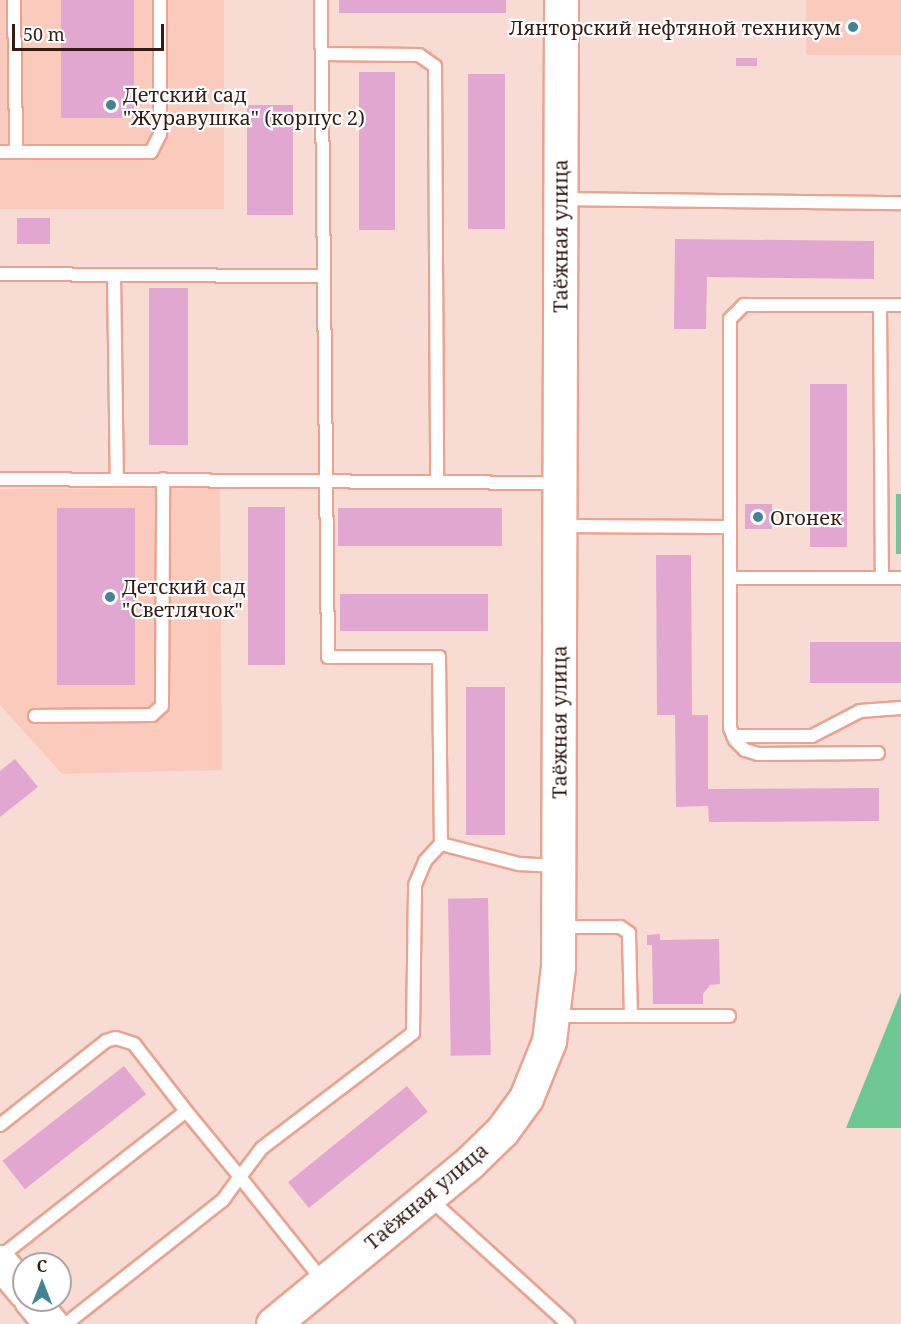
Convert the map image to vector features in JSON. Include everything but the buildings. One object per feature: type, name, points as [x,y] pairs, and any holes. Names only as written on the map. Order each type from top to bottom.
[{"type":"street","name":"Таёжная улица","points":[[273,1324],[428,1197],[501,1131],[526,1098],[540,1070],[554,1016],[559,866],[561,0]]},
{"type":"street","points":[[0,1262],[12,1276]]},
{"type":"street","points":[[41,1312],[51,1324]]},
{"type":"lane","points":[[15,0],[16,152]]},
{"type":"lane","points":[[0,152],[142,154],[158,146],[160,0]]},
{"type":"lane","points":[[66,1324],[223,1200],[262,1148],[413,1033],[415,885],[425,861],[441,844],[439,657],[328,657],[321,0]]},
{"type":"lane","points":[[322,54],[419,55],[435,66],[437,481]]},
{"type":"lane","points":[[561,200],[901,203]]},
{"type":"lane","points":[[0,274],[324,276]]},
{"type":"lane","points":[[114,275],[117,479]]},
{"type":"lane","points":[[878,753],[759,754],[745,750],[733,736],[730,578],[730,319],[744,305],[901,305]]},
{"type":"lane","points":[[880,305],[882,578]]},
{"type":"lane","points":[[0,479],[559,483]]},
{"type":"lane","points":[[35,716],[152,715],[162,706],[163,479]]},
{"type":"lane","points":[[559,526],[730,527]]},
{"type":"lane","points":[[730,578],[901,578]]},
{"type":"lane","points":[[733,736],[812,736],[870,708],[901,708]]},
{"type":"lane","points":[[441,844],[519,864],[559,866]]},
{"type":"lane","points":[[558,927],[620,927],[629,933],[631,1016]]},
{"type":"lane","points":[[554,1016],[729,1016]]},
{"type":"lane","points":[[0,1125],[106,1041],[116,1038],[134,1044],[324,1282]]},
{"type":"lane","points":[[0,1257],[186,1111]]},
{"type":"lane","points":[[428,1197],[568,1324]]},
{"type":"shaded area","name":"Детский сад \"Журавушка\" (корпус 2)","points":[[0,0],[224,0],[224,209],[0,209]]},
{"type":"shaded area","name":"Лянторский нефтяной техникум","points":[[806,0],[901,0],[901,55],[806,55]]},
{"type":"shaded area","name":"Детский сад \"Светлячок\"","points":[[220,488],[222,770],[62,774],[0,705],[0,489]]},
{"type":"green space","points":[[896,494],[901,494],[901,554],[896,554]]},
{"type":"green space","points":[[901,992],[901,1128],[846,1128]]},
{"type":"place","name":"Лянторский нефтяной техникум","points":[[853,27]]},
{"type":"place","name":"Детский сад \"Журавушка\" (корпус 2)","points":[[111,105]]},
{"type":"place","name":"Огонек","points":[[758,517]]},
{"type":"place","name":"Детский сад \"Светлячок\"","points":[[110,597]]}]
